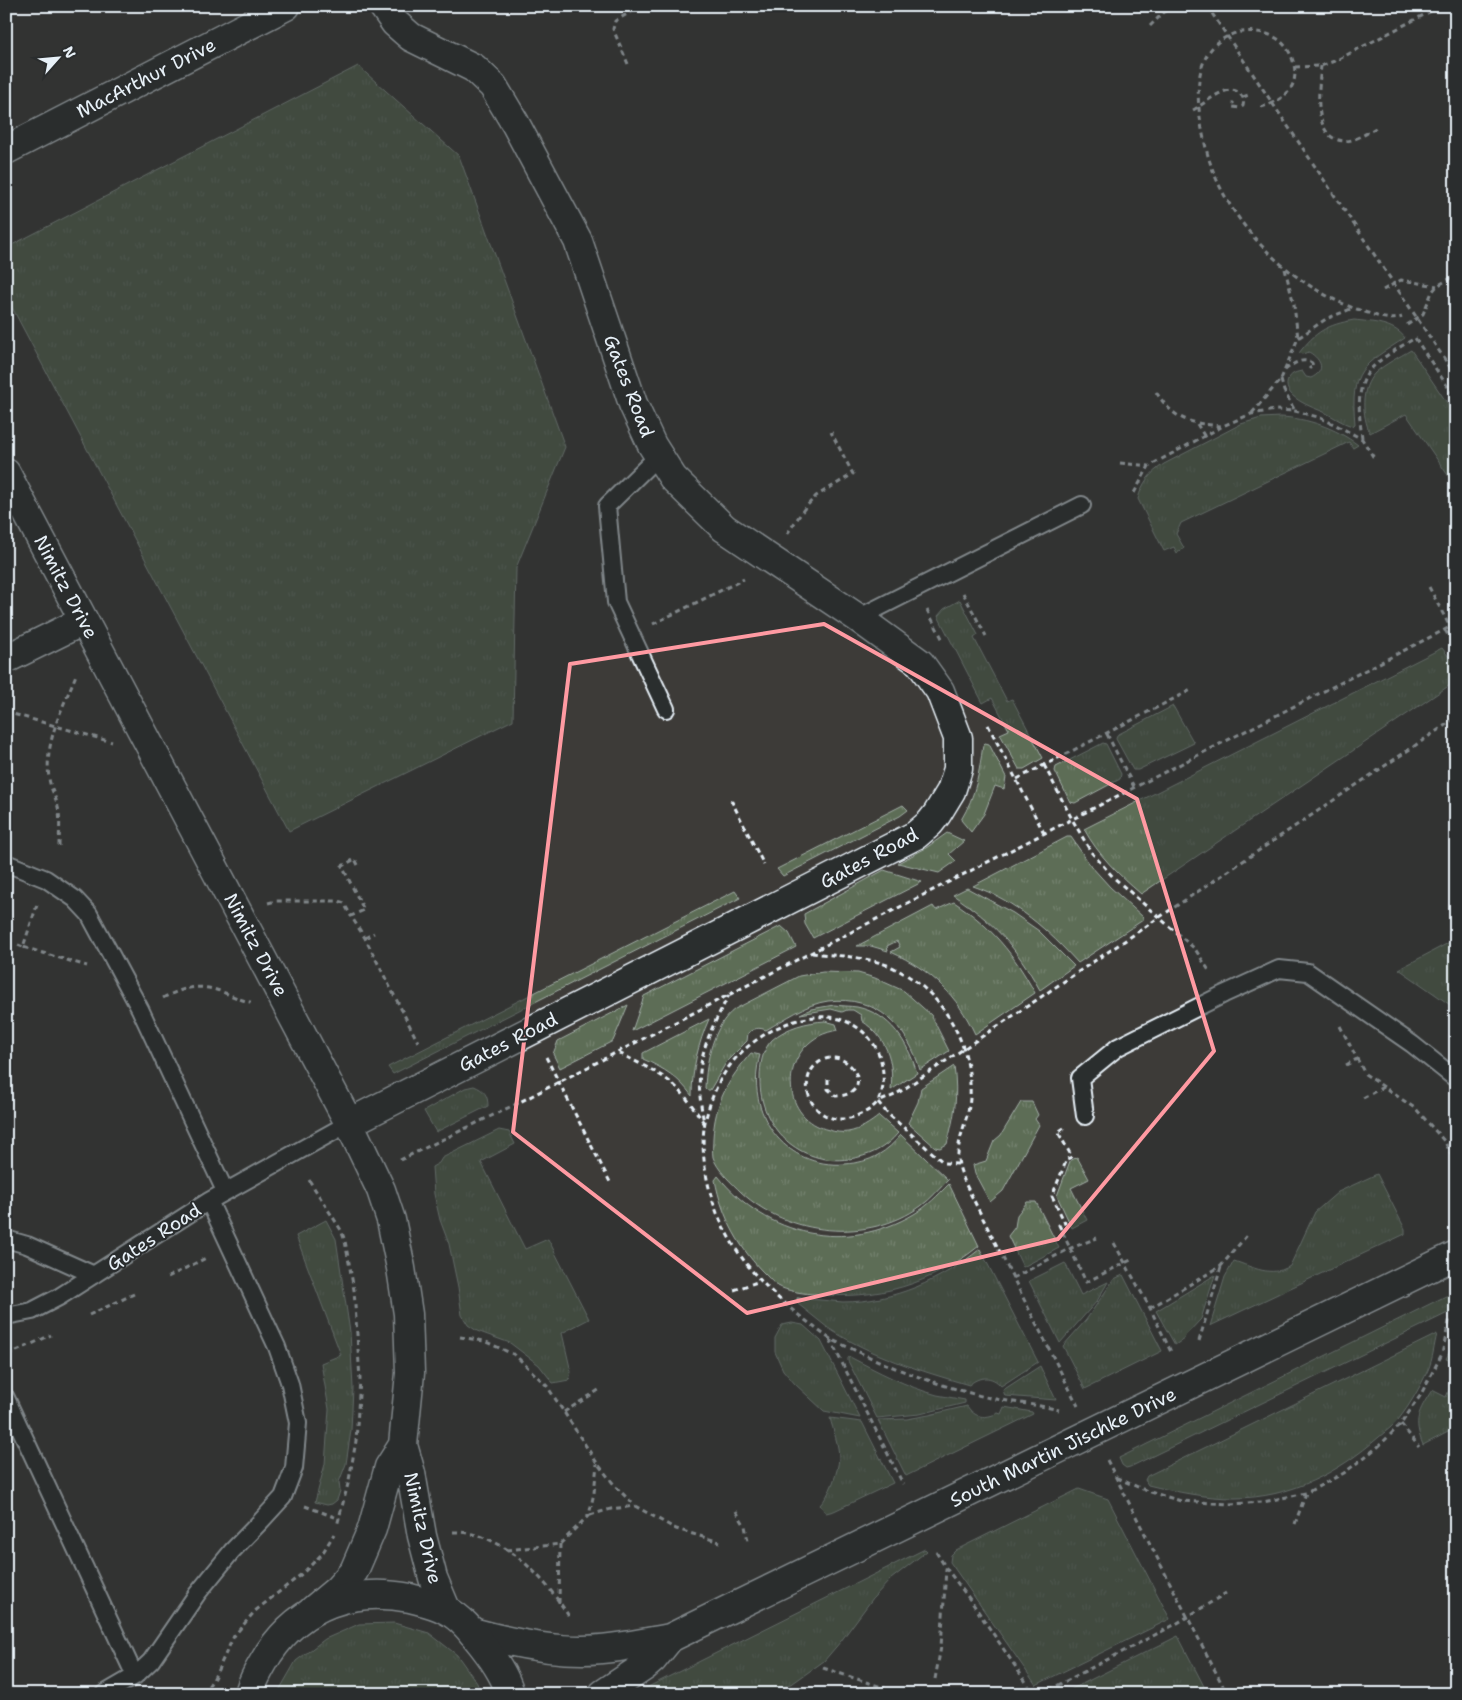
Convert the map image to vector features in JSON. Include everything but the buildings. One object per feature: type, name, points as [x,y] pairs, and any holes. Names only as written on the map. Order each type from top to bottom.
[{"type":"street","name":"MacArthur Drive","points":[[6,150],[286,6]]},
{"type":"street","name":"Gates Road","points":[[349,1123],[916,835],[930,823],[951,791],[958,769],[958,738],[940,691],[920,663],[858,618],[724,528],[673,478],[633,404],[578,241],[493,86],[474,68],[411,37],[395,23],[383,6]]},
{"type":"street","name":"Nimitz Drive","points":[[6,473],[83,621],[154,750],[349,1123],[381,1190],[391,1220],[408,1314],[410,1373],[403,1445],[411,1473],[422,1536],[433,1578],[446,1609]]},
{"type":"street","points":[[6,659],[83,621]]},
{"type":"street","name":"South Martin Jischke Drive","points":[[472,1632],[514,1643],[584,1650],[670,1638],[1456,1255]]},
{"type":"street","name":"Nimitz Drive","points":[[313,1610],[337,1590],[354,1571],[372,1529],[389,1467],[403,1445]]},
{"type":"street","points":[[249,1694],[262,1664],[274,1645],[291,1627],[313,1610],[340,1599],[362,1595],[390,1595],[417,1600],[446,1609],[472,1632],[493,1659],[510,1694]]},
{"type":"street","name":"South Martin Jischke Drive","points":[[603,1694],[645,1666],[670,1638]]},
{"type":"lane","points":[[659,455],[607,506],[616,602],[666,709]]},
{"type":"lane","points":[[858,618],[1082,504]]},
{"type":"lane","points":[[6,863],[46,879],[75,899],[89,914],[140,1009],[224,1191]]},
{"type":"lane","points":[[1085,1116],[1080,1078],[1118,1047],[1279,969],[1308,972],[1412,1044],[1456,1079]]},
{"type":"lane","name":"Gates Road","points":[[6,1316],[32,1310],[59,1297],[224,1191],[349,1123]]},
{"type":"lane","points":[[104,1694],[136,1676],[150,1661],[197,1594],[283,1496],[294,1468],[298,1423],[290,1384],[277,1347],[209,1201]]},
{"type":"lane","points":[[6,1239],[28,1245],[94,1275]]},
{"type":"lane","points":[[6,1398],[136,1676]]},
{"type":"path","points":[[628,64],[613,29],[615,21],[641,6]]},
{"type":"path","points":[[1150,26],[1163,13],[1174,6]]},
{"type":"path","points":[[1207,6],[1456,376]]},
{"type":"path","points":[[1295,67],[1321,66],[1337,60],[1441,6]]},
{"type":"path","points":[[1260,107],[1273,103],[1285,96],[1291,88],[1295,79],[1295,67],[1291,55],[1277,38],[1268,34],[1247,31],[1227,36],[1208,53],[1201,67],[1198,82],[1199,108],[1207,154],[1216,179],[1244,226],[1285,269],[1316,290],[1353,308],[1389,319],[1402,318]]},
{"type":"path","points":[[1321,66],[1318,105],[1323,124],[1329,134],[1345,141],[1354,139],[1378,127]]},
{"type":"path","points":[[1193,110],[1226,90],[1234,90],[1243,97],[1243,106],[1240,108],[1233,108],[1232,104],[1234,102]]},
{"type":"path","points":[[1243,97],[1251,94]]},
{"type":"path","points":[[1251,414],[1285,371],[1298,338],[1294,305],[1285,269]]},
{"type":"path","points":[[1407,326],[1423,314],[1432,292],[1437,286],[1456,275]]},
{"type":"path","points":[[1383,290],[1401,280],[1437,286]]},
{"type":"path","points":[[1298,338],[1326,319],[1353,308]]},
{"type":"path","points":[[1374,458],[1362,439],[1359,409],[1361,388],[1367,374],[1375,364],[1415,338],[1456,399]]},
{"type":"path","points":[[1285,371],[1301,360],[1312,363],[1313,367],[1309,367]]},
{"type":"path","points":[[1280,379],[1295,411]]},
{"type":"path","points":[[1156,392],[1166,408],[1179,417],[1197,424],[1223,426]]},
{"type":"path","points":[[1120,463],[1149,466],[1223,426],[1251,414],[1275,410],[1295,411],[1318,417],[1362,439]]},
{"type":"path","points":[[1197,424],[1205,437]]},
{"type":"path","points":[[786,535],[804,509],[816,496],[853,474],[831,432]]},
{"type":"path","points":[[1134,493],[1149,466]]},
{"type":"path","points":[[951,570],[986,636]]},
{"type":"path","points":[[632,634],[752,575]]},
{"type":"path","points":[[1429,587],[1450,627]]},
{"type":"path","points":[[402,1158],[559,1082],[1456,624]]},
{"type":"path","points":[[1445,630],[1456,648]]},
{"type":"path","points":[[59,846],[60,819],[49,779],[48,757],[55,726],[76,675]]},
{"type":"path","points":[[1017,779],[1191,690]]},
{"type":"path","points":[[6,712],[112,742]]},
{"type":"path","points":[[828,1079],[828,1089],[836,1096],[847,1096],[854,1091],[858,1081],[855,1070],[846,1062],[834,1058],[822,1060],[815,1066],[809,1074],[807,1088],[811,1103],[822,1115],[836,1120],[854,1118],[869,1110],[878,1102],[895,1095],[1456,718]]},
{"type":"path","points":[[1107,734],[1134,787]]},
{"type":"path","points":[[1044,765],[1091,852],[1113,876],[1195,949],[1224,994]]},
{"type":"path","points":[[731,800],[764,865]]},
{"type":"path","points":[[351,916],[364,910],[342,866],[355,859],[358,865]]},
{"type":"path","points":[[267,903],[276,901],[339,901],[344,903],[418,1042]]},
{"type":"path","points":[[23,947],[37,905]]},
{"type":"path","points":[[364,938],[374,933]]},
{"type":"path","points":[[18,945],[95,969],[118,968]]},
{"type":"path","points":[[811,953],[858,958],[886,965],[911,979],[935,998],[954,1024],[965,1048],[970,1073],[970,1099],[966,1124],[959,1146],[958,1164],[965,1183],[1076,1402]]},
{"type":"path","points":[[1324,984],[1332,1010],[1365,1074],[1416,1109],[1445,1142],[1456,1164]]},
{"type":"path","points":[[140,1009],[178,990],[198,986],[213,988],[247,1002],[252,1002]]},
{"type":"path","points":[[730,995],[719,1014],[706,1044],[700,1072],[700,1096],[704,1123],[705,1170],[712,1202],[725,1233],[739,1255],[760,1281],[785,1304],[830,1339],[893,1368],[934,1383],[986,1397],[1059,1410]]},
{"type":"path","points":[[704,1123],[718,1083],[731,1063],[757,1040],[794,1020],[813,1016],[831,1017],[851,1023],[864,1031],[873,1041],[882,1064],[882,1090],[878,1102]]},
{"type":"path","points":[[533,1030],[611,1184]]},
{"type":"path","points":[[618,1052],[652,1070],[674,1085],[689,1100],[704,1123]]},
{"type":"path","points":[[1346,1065],[1357,1059]]},
{"type":"path","points":[[1363,1098],[1383,1087]]},
{"type":"path","points":[[878,1102],[887,1113],[944,1163],[958,1164]]},
{"type":"path","points":[[1085,1116],[1058,1132],[1072,1157],[1067,1159],[1052,1196],[1065,1222],[1059,1226],[1086,1282],[1133,1259]]},
{"type":"path","points":[[1150,1308],[1221,1266],[1248,1234]]},
{"type":"path","points":[[1013,1278],[1071,1248],[1096,1238]]},
{"type":"path","points":[[1114,1243],[1150,1308],[1172,1354]]},
{"type":"path","points":[[168,1277],[208,1258]]},
{"type":"path","points":[[1199,1341],[1221,1266]]},
{"type":"path","points":[[734,1290],[760,1281]]},
{"type":"path","points":[[90,1316],[134,1294]]},
{"type":"path","points":[[1116,1478],[1147,1491],[1181,1501],[1229,1504],[1263,1502],[1306,1493],[1344,1473],[1379,1446],[1401,1424],[1420,1396],[1442,1354],[1450,1317]]},
{"type":"path","points":[[8,1356],[51,1334]]},
{"type":"path","points":[[460,1337],[484,1340],[515,1355],[547,1386],[597,1463],[616,1487],[635,1506],[676,1529],[720,1542]]},
{"type":"path","points":[[830,1339],[903,1484]]},
{"type":"path","points":[[564,1412],[602,1388]]},
{"type":"path","points":[[1401,1424],[1419,1447]]},
{"type":"path","points":[[1107,1460],[1227,1694]]},
{"type":"path","points":[[589,1515],[594,1493],[597,1463]]},
{"type":"path","points":[[1295,1524],[1306,1493]]},
{"type":"path","points":[[283,1496],[340,1519]]},
{"type":"path","points":[[507,1550],[560,1544],[589,1515],[611,1508],[635,1506]]},
{"type":"path","points":[[736,1511],[745,1526],[748,1540]]},
{"type":"path","points":[[448,1533],[466,1532],[507,1550],[525,1562],[546,1584],[571,1620]]},
{"type":"path","points":[[559,1604],[560,1544]]},
{"type":"path","points":[[936,1552],[1034,1694]]},
{"type":"path","points":[[935,1679],[941,1647],[946,1568]]},
{"type":"path","points":[[1041,1694],[1189,1617],[1226,1593]]},
{"type":"path","points":[[823,1668],[885,1688]]},
{"type":"highlighted area","points":[[824,624],[1137,799],[1214,1051],[1058,1239],[747,1313],[513,1132],[570,664]]},
{"type":"shaded area","points":[[6,6],[1456,6],[1456,1694],[6,1694]]},
{"type":"green space","points":[[358,66],[459,156],[565,447],[516,568],[513,720],[289,831],[6,296],[6,248]]},
{"type":"green space","points":[[1354,320],[1389,326],[1405,338],[1378,356],[1362,371],[1357,380],[1355,391],[1355,424],[1352,426],[1299,400],[1288,390],[1287,384],[1289,378],[1295,373],[1302,371],[1306,377],[1311,378],[1319,372],[1320,365],[1317,358],[1309,352],[1299,353],[1311,339],[1329,327]]},
{"type":"green space","points":[[1411,350],[1456,416],[1456,487],[1406,414],[1370,433],[1367,426],[1364,402],[1370,379],[1383,367]]},
{"type":"green space","points":[[1261,418],[1300,419],[1321,425],[1358,445],[1353,448],[1349,442],[1181,523],[1176,534],[1184,548],[1177,553],[1174,547],[1164,551],[1138,499],[1144,483],[1164,464],[1241,424]]},
{"type":"green space","points":[[960,600],[978,635],[974,638],[1007,701],[1012,699],[1043,758],[1024,769],[1019,769],[1000,734],[1009,730],[992,698],[983,703],[938,616],[944,609]]},
{"type":"green space","points":[[1442,648],[1456,666],[1456,681],[1141,894],[1110,864],[1084,829]]},
{"type":"green space","points":[[1173,706],[1194,743],[1138,770],[1133,770],[1116,739],[1117,735]]},
{"type":"green space","points":[[985,743],[989,744],[1006,777],[1004,789],[995,786],[984,814],[971,832],[961,820],[973,793]]},
{"type":"green space","points":[[1103,743],[1106,744],[1121,774],[1120,779],[1075,803],[1070,802],[1055,771],[1056,767]]},
{"type":"green space","points":[[903,805],[908,810],[900,816],[783,876],[777,869]]},
{"type":"green space","points":[[947,833],[964,841],[949,854],[956,861],[939,873],[898,863],[926,848]]},
{"type":"green space","points":[[1067,837],[1071,837],[1091,866],[1110,887],[1143,917],[1143,920],[1078,963],[1043,928],[1017,908],[1003,899],[973,886]]},
{"type":"green space","points":[[884,870],[922,882],[813,938],[805,924],[804,914]]},
{"type":"green space","points":[[967,888],[1013,913],[1039,931],[1074,966],[1040,990],[1022,961],[1003,936],[981,915],[953,895]]},
{"type":"green space","points":[[735,891],[740,898],[393,1074],[388,1067]]},
{"type":"green space","points":[[954,902],[990,931],[1010,953],[1035,993],[975,1034],[960,1007],[941,985],[918,967],[891,952],[900,947],[897,941],[887,946],[888,951],[871,946],[857,946],[933,906],[936,910]]},
{"type":"green space","points":[[781,926],[789,933],[796,947],[632,1031],[644,996]]},
{"type":"green space","points":[[1456,939],[1456,1009],[1399,969]]},
{"type":"green space","points":[[823,972],[858,973],[875,978],[904,991],[931,1015],[949,1051],[920,1070],[915,1054],[907,1040],[888,1017],[861,1003],[846,1000],[828,1001],[804,1009],[766,1030],[759,1028],[750,1031],[747,1041],[727,1061],[710,1090],[705,1088],[712,1045],[721,1024],[727,1016],[735,1009],[799,976]]},
{"type":"green space","points":[[628,1005],[613,1041],[560,1068],[553,1054],[558,1041]]},
{"type":"green space","points":[[834,1005],[857,1007],[879,1016],[889,1023],[909,1051],[917,1073],[891,1090],[890,1059],[883,1042],[862,1021],[861,1015],[853,1010],[842,1012],[831,1009],[800,1014],[811,1009]]},
{"type":"green space","points":[[709,1019],[696,1057],[692,1096],[670,1074],[643,1059],[643,1053]]},
{"type":"green space","points":[[825,1021],[836,1024],[838,1030],[819,1036],[806,1046],[797,1058],[792,1073],[791,1087],[795,1101],[802,1114],[813,1124],[836,1132],[846,1132],[865,1126],[879,1116],[898,1133],[876,1151],[863,1156],[831,1160],[799,1150],[775,1128],[767,1113],[762,1097],[761,1063],[764,1053],[772,1040],[790,1029],[804,1024]]},
{"type":"green space","points":[[751,1053],[760,1055],[757,1076],[758,1097],[764,1116],[774,1133],[787,1147],[804,1157],[823,1163],[849,1164],[878,1155],[901,1135],[948,1180],[925,1203],[900,1218],[877,1226],[853,1230],[829,1230],[805,1226],[781,1218],[760,1207],[725,1176],[713,1157],[714,1125],[720,1102],[729,1082]]},
{"type":"green space","points":[[954,1066],[956,1096],[950,1133],[947,1144],[940,1148],[935,1147],[908,1123],[918,1102],[921,1088]]},
{"type":"green space","points":[[474,1086],[485,1093],[488,1106],[436,1132],[424,1111],[465,1088]]},
{"type":"green space","points":[[1021,1102],[1032,1102],[1038,1115],[1035,1119],[1039,1125],[1003,1191],[990,1202],[975,1174],[973,1165],[986,1161],[994,1141],[1001,1135]]},
{"type":"green space","points":[[499,1130],[509,1132],[515,1144],[481,1162],[525,1249],[548,1239],[589,1319],[562,1333],[571,1372],[569,1380],[553,1383],[539,1365],[510,1343],[477,1331],[468,1325],[462,1315],[449,1244],[440,1220],[434,1194],[432,1167],[439,1163],[442,1158]]},
{"type":"green space","points":[[1077,1157],[1089,1179],[1071,1188],[1087,1220],[1072,1228],[1057,1196],[1070,1161]]},
{"type":"green space","points":[[1377,1174],[1405,1229],[1405,1234],[1210,1326],[1225,1277],[1234,1261],[1269,1271],[1276,1271],[1290,1266],[1315,1212],[1338,1192]]},
{"type":"green space","points":[[718,1176],[738,1197],[760,1213],[784,1225],[809,1233],[835,1236],[862,1234],[888,1226],[919,1211],[949,1184],[979,1246],[942,1271],[902,1287],[860,1295],[838,1296],[791,1291],[774,1283],[757,1266],[741,1244],[722,1207],[715,1180]]},
{"type":"green space","points":[[1027,1202],[1036,1202],[1059,1248],[1023,1267],[1008,1236],[1015,1227],[1017,1215]]},
{"type":"green space","points":[[326,1220],[336,1239],[350,1332],[353,1388],[351,1430],[346,1464],[339,1482],[340,1491],[337,1500],[327,1505],[315,1502],[325,1464],[329,1409],[321,1363],[341,1355],[296,1236]]},
{"type":"green space","points":[[980,1249],[1038,1362],[1001,1386],[990,1378],[981,1378],[969,1385],[879,1355],[828,1328],[798,1304],[797,1298],[843,1302],[862,1301],[898,1293],[916,1287],[950,1270]]},
{"type":"green space","points":[[1065,1263],[1081,1295],[1108,1282],[1097,1301],[1060,1343],[1029,1281]]},
{"type":"green space","points":[[1123,1275],[1162,1351],[1085,1389],[1063,1346],[1086,1320],[1114,1279]]},
{"type":"green space","points":[[1215,1275],[1201,1319],[1184,1339],[1175,1345],[1156,1311]]},
{"type":"green space","points":[[1446,1296],[1456,1297],[1456,1309],[1130,1467],[1126,1468],[1122,1465],[1119,1458]]},
{"type":"green space","points":[[792,1323],[803,1325],[821,1341],[860,1418],[824,1411],[783,1370],[775,1352],[775,1338],[782,1325]]},
{"type":"green space","points":[[1437,1334],[1428,1370],[1407,1408],[1398,1420],[1347,1462],[1312,1481],[1275,1494],[1235,1498],[1180,1492],[1148,1485],[1145,1480],[1147,1476]]},
{"type":"green space","points":[[1456,1337],[1456,1363],[1446,1359]]},
{"type":"green space","points":[[850,1357],[915,1388],[937,1395],[965,1400],[965,1403],[920,1414],[877,1418],[848,1361]]},
{"type":"green space","points":[[1040,1366],[1056,1400],[1005,1396],[1003,1390]]},
{"type":"green space","points":[[1456,1374],[1456,1437],[1452,1430],[1423,1445],[1418,1429],[1420,1410],[1432,1390],[1446,1397]]},
{"type":"green space","points":[[967,1406],[973,1413],[985,1417],[998,1413],[1001,1414],[1004,1407],[1032,1412],[1033,1414],[906,1476],[878,1420],[907,1419]]},
{"type":"green space","points":[[830,1418],[862,1422],[893,1483],[826,1513],[820,1505],[833,1483],[839,1458]]},
{"type":"green space","points":[[1079,1489],[1108,1499],[1170,1619],[1036,1685],[950,1562],[951,1555],[956,1550]]},
{"type":"green space","points":[[925,1549],[927,1551],[891,1579],[873,1598],[824,1661],[793,1683],[765,1694],[634,1694]]},
{"type":"green space","points":[[394,1623],[429,1633],[457,1655],[477,1683],[481,1694],[277,1694],[296,1661],[325,1639],[359,1624]]},
{"type":"green space","points":[[1178,1636],[1208,1694],[1062,1694]]}]
